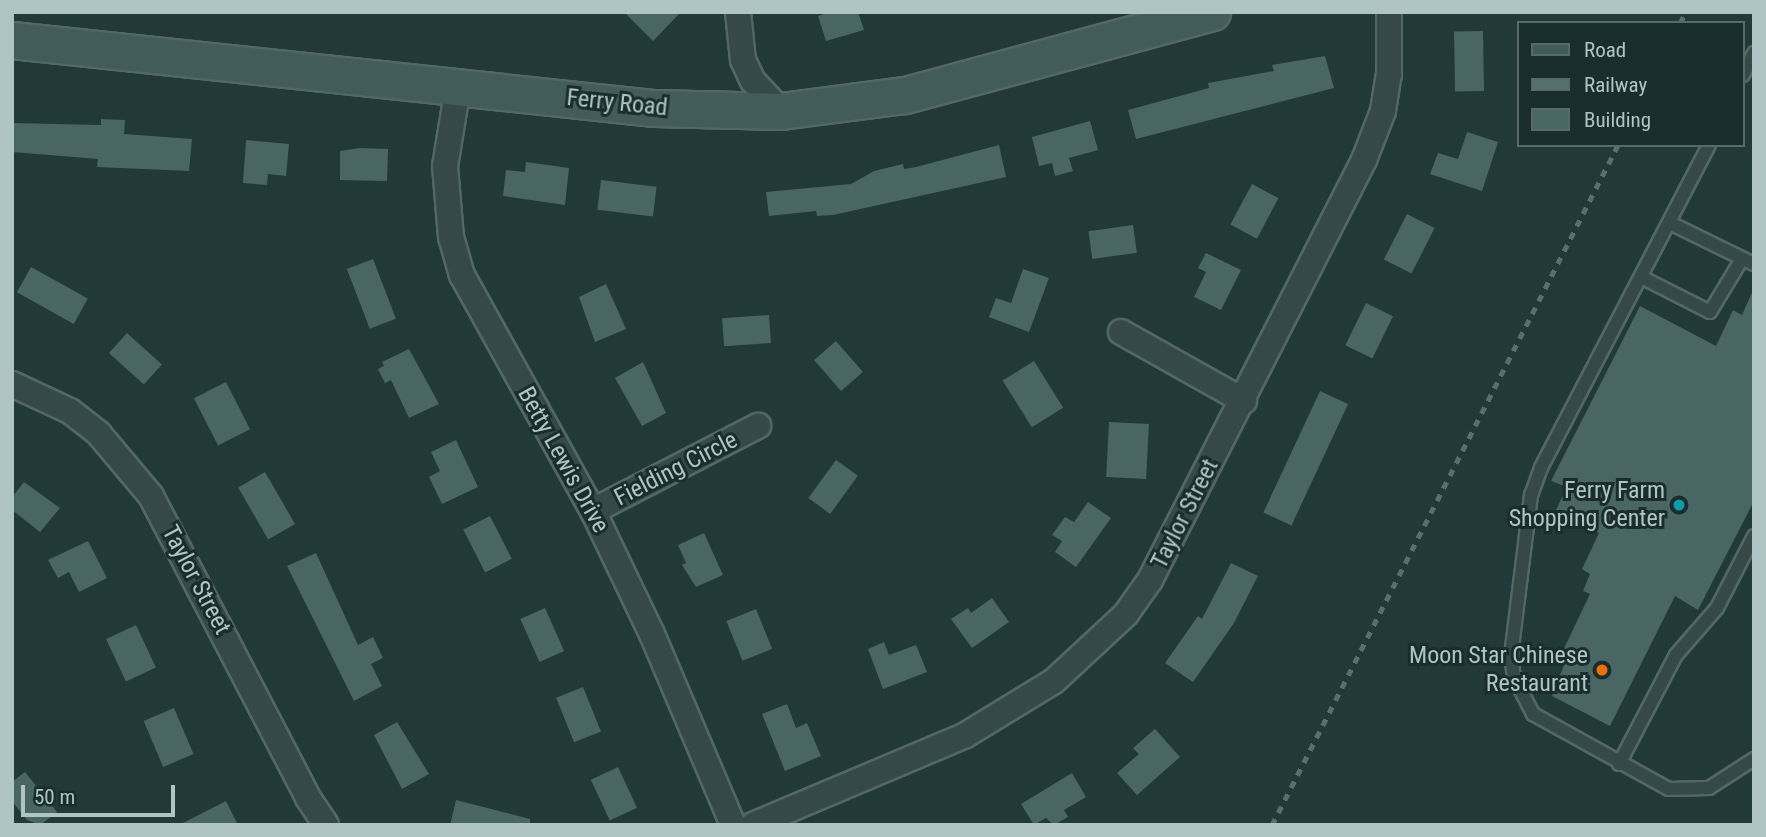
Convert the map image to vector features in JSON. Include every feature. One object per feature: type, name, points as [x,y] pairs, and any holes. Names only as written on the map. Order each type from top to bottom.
[{"type":"main road","name":"Ferry Road","points":[[12,40],[667,109],[781,111],[905,95],[1212,12]]},
{"type":"street","points":[[738,12],[743,60],[753,81],[781,111]]},
{"type":"street","name":"Taylor Street","points":[[753,825],[964,736],[1021,704],[1093,650],[1150,580],[1333,228],[1383,111],[1391,50],[1389,12]]},
{"type":"street","name":"Betty Lewis Drive","points":[[458,87],[449,126],[445,179],[450,237],[462,275],[593,511],[652,634],[733,825]]},
{"type":"street","points":[[1121,332],[1244,401]]},
{"type":"street","name":"Taylor Street","points":[[12,384],[70,411],[99,434],[151,496],[308,799],[326,825]]},
{"type":"street","name":"Fielding Circle","points":[[593,511],[758,426]]},
{"type":"lane","points":[[1745,71],[1754,53]]},
{"type":"lane","points":[[1708,147],[1643,278],[1541,468],[1531,495],[1512,638],[1514,677],[1533,714],[1619,764],[1669,789],[1689,792],[1709,788],[1754,758]]},
{"type":"lane","points":[[1643,278],[1710,312],[1748,262],[1670,223]]},
{"type":"lane","points":[[1619,764],[1676,655],[1717,608],[1754,536]]},
{"type":"building","points":[[624,12],[681,12],[653,41]]},
{"type":"building","points":[[830,12],[858,12],[864,30],[826,41],[818,16]]},
{"type":"building","points":[[1483,31],[1484,91],[1455,91],[1454,32]]},
{"type":"building","points":[[1325,56],[1334,88],[1136,139],[1128,110],[1209,88],[1208,83],[1274,71],[1272,65]]},
{"type":"building","points":[[101,119],[125,120],[124,134],[192,139],[189,171],[97,167],[98,159],[12,152],[12,123],[101,125]]},
{"type":"building","points":[[1090,121],[1098,150],[1069,158],[1073,171],[1055,176],[1052,163],[1039,166],[1032,137]]},
{"type":"building","points":[[1467,132],[1498,142],[1482,191],[1430,174],[1438,153],[1458,159]]},
{"type":"building","points":[[246,140],[289,144],[286,176],[268,174],[267,185],[243,183]]},
{"type":"building","points":[[999,145],[1006,177],[833,215],[817,216],[816,211],[769,216],[766,192],[851,184],[874,171],[903,164],[904,169],[916,167]]},
{"type":"building","points":[[360,148],[388,149],[387,181],[340,180],[340,151]]},
{"type":"building","points":[[526,162],[569,168],[565,205],[503,196],[506,170],[525,172]]},
{"type":"building","points":[[601,180],[657,187],[653,217],[597,210]]},
{"type":"building","points":[[1252,184],[1278,198],[1257,239],[1230,225]]},
{"type":"building","points":[[1407,214],[1435,228],[1411,274],[1384,259]]},
{"type":"building","points":[[1133,225],[1137,253],[1092,259],[1088,231]]},
{"type":"building","points":[[1206,253],[1241,270],[1221,310],[1194,297],[1206,272],[1198,268]]},
{"type":"building","points":[[373,259],[396,319],[370,329],[347,269]]},
{"type":"building","points":[[31,267],[88,299],[74,324],[17,292]]},
{"type":"building","points":[[1023,269],[1049,278],[1029,332],[989,317],[996,298],[1011,303]]},
{"type":"building","points":[[606,284],[626,329],[595,342],[579,297]]},
{"type":"building","name":"Ferry Farm Shopping Center","points":[[1754,288],[1754,501],[1698,610],[1675,596],[1610,726],[1552,696],[1564,665],[1558,661],[1590,594],[1583,591],[1590,574],[1582,569],[1599,533],[1555,512],[1567,487],[1551,481],[1640,306],[1716,346],[1733,310],[1742,315]]},
{"type":"building","points":[[1366,303],[1393,316],[1372,358],[1345,345]]},
{"type":"building","points":[[769,315],[771,343],[724,346],[722,318]]},
{"type":"building","points":[[127,333],[162,364],[144,385],[109,353]]},
{"type":"building","points":[[836,341],[863,372],[841,391],[814,360]]},
{"type":"building","points":[[409,349],[439,404],[409,418],[391,380],[385,383],[378,369],[384,366],[382,362]]},
{"type":"building","points":[[1034,361],[1063,408],[1032,427],[1003,381]]},
{"type":"building","points":[[643,362],[666,413],[642,426],[615,378]]},
{"type":"building","points":[[226,382],[250,429],[218,446],[194,398]]},
{"type":"building","points":[[1320,391],[1348,404],[1291,526],[1263,512]]},
{"type":"building","points":[[1109,422],[1149,424],[1146,479],[1106,477]]},
{"type":"building","points":[[456,440],[478,487],[442,504],[429,477],[440,471],[431,452]]},
{"type":"building","points":[[836,460],[858,476],[830,514],[808,498]]},
{"type":"building","points":[[265,472],[295,524],[268,539],[238,488]]},
{"type":"building","points":[[24,482],[60,508],[40,532],[12,510],[12,497]]},
{"type":"building","points":[[1088,502],[1111,518],[1076,567],[1055,552],[1062,541],[1052,535],[1065,517],[1074,522]]},
{"type":"building","points":[[490,516],[512,559],[485,572],[463,530]]},
{"type":"building","points":[[704,533],[723,575],[696,587],[682,565],[686,563],[678,545]]},
{"type":"building","points":[[88,541],[107,578],[79,592],[69,572],[58,578],[48,560]]},
{"type":"building","points":[[316,553],[358,645],[373,637],[383,658],[371,664],[382,686],[354,701],[287,566]]},
{"type":"building","points":[[1231,563],[1258,576],[1234,623],[1193,682],[1165,663],[1198,616],[1202,619]]},
{"type":"building","points":[[992,598],[1009,622],[972,648],[951,619],[968,608],[971,613]]},
{"type":"building","points":[[545,608],[564,651],[539,662],[520,619]]},
{"type":"building","points":[[756,609],[772,649],[742,661],[726,621]]},
{"type":"building","points":[[136,625],[156,668],[126,682],[106,639]]},
{"type":"building","points":[[884,642],[889,655],[916,645],[927,672],[883,689],[868,649]]},
{"type":"building","points":[[583,687],[601,732],[574,742],[556,698]]},
{"type":"building","points":[[787,704],[796,728],[807,723],[821,756],[785,771],[762,714]]},
{"type":"building","points":[[174,708],[194,754],[163,767],[144,721]]},
{"type":"building","points":[[397,722],[429,774],[402,789],[374,735]]},
{"type":"building","points":[[1155,729],[1180,757],[1137,795],[1117,773],[1139,754],[1133,748]]},
{"type":"building","points":[[618,767],[637,808],[610,820],[591,780]]},
{"type":"building","points":[[25,772],[57,812],[40,825],[27,820],[12,801],[12,782]]},
{"type":"building","points":[[1072,773],[1086,797],[1064,810],[1068,817],[1054,825],[1046,818],[1034,825],[1021,804]]},
{"type":"building","points":[[456,800],[530,819],[530,825],[450,825]]},
{"type":"building","points":[[226,801],[238,825],[179,825]]},
{"type":"railway","points":[[1681,21],[1686,12]]},
{"type":"railway","points":[[1272,825],[1617,147]]},
{"type":"place","name":"Ferry Farm Shopping Center","points":[[1679,505]]},
{"type":"place","name":"Moon Star Chinese Restaurant","points":[[1602,670]]}]
